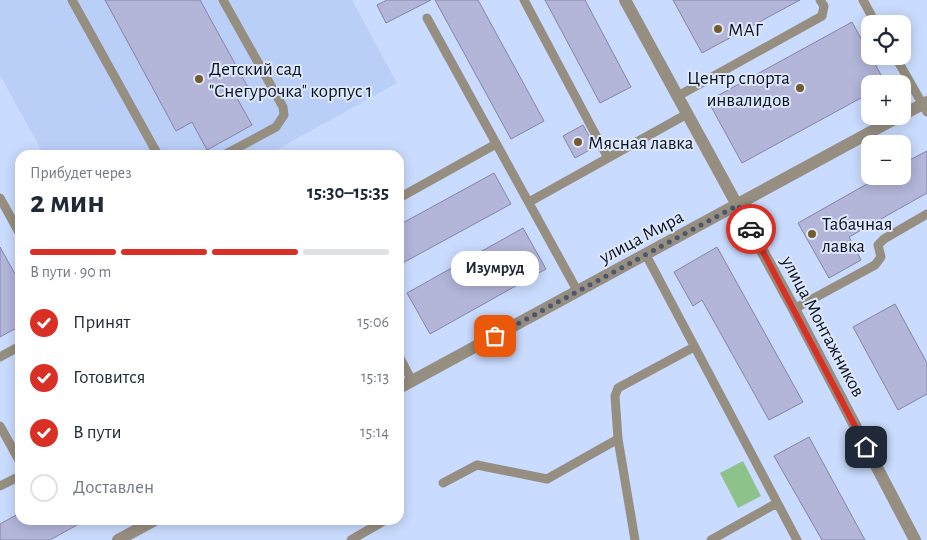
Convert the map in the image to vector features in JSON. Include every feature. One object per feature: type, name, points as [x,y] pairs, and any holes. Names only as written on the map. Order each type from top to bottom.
[{"type":"street","name":"улица Монтажников","points":[[626,0],[794,309],[915,540]]},
{"type":"street","name":"улица Мира","points":[[911,112],[925,106]]},
{"type":"street","name":"улица Мира","points":[[404,385],[885,125]]},
{"type":"street","points":[[118,540],[145,525]]},
{"type":"lane","points":[[72,0],[155,150]]},
{"type":"lane","points":[[223,0],[282,107],[284,115],[276,127],[233,150]]},
{"type":"lane","points":[[524,0],[608,158]]},
{"type":"lane","points":[[678,96],[822,16],[824,6],[820,0]]},
{"type":"lane","points":[[863,0],[871,15]]},
{"type":"lane","points":[[427,18],[578,292]]},
{"type":"lane","points":[[900,65],[925,106]]},
{"type":"lane","points":[[529,202],[687,114]]},
{"type":"lane","points":[[404,195],[496,144]]},
{"type":"lane","points":[[0,198],[15,225]]},
{"type":"lane","points":[[794,309],[875,265],[881,257],[878,245],[884,239],[927,214]]},
{"type":"lane","points":[[646,255],[797,540]]},
{"type":"lane","points":[[635,540],[618,439],[615,396],[618,388],[694,347]]},
{"type":"lane","points":[[0,357],[15,349]]},
{"type":"lane","points":[[404,366],[412,381]]},
{"type":"lane","points":[[0,426],[15,453]]},
{"type":"lane","points":[[443,483],[477,464],[548,479],[618,439]]},
{"type":"lane","points":[[0,486],[15,478]]},
{"type":"lane","points":[[710,540],[777,503]]},
{"type":"lane","points":[[351,540],[377,525]]},
{"type":"shaded area","name":"Детский сад \"Снегурочка\" корпус 1","points":[[0,0],[352,0],[397,83],[276,150],[41,150],[0,75]]},
{"type":"green space","points":[[743,461],[761,496],[738,508],[720,473]]},
{"type":"building","points":[[105,0],[200,0],[250,91],[237,98],[252,125],[207,150],[192,122],[176,131]]},
{"type":"building","points":[[387,0],[431,0],[386,23],[377,5]]},
{"type":"building","points":[[435,0],[478,0],[544,121],[511,139]]},
{"type":"building","points":[[545,0],[585,0],[631,87],[600,103]]},
{"type":"building","name":"МАГ","points":[[673,0],[800,0],[702,53]]},
{"type":"building","name":"Центр спорта инвалидов","points":[[852,22],[861,38],[861,65],[876,65],[881,75],[861,75],[861,98],[742,163],[708,101]]},
{"type":"building","points":[[583,125],[595,147],[575,158],[563,136]]},
{"type":"building","points":[[927,151],[927,193],[849,237],[861,260],[829,278],[798,223],[865,185],[911,185],[911,159]]},
{"type":"building","points":[[494,173],[511,204],[404,262],[404,222]]},
{"type":"building","points":[[523,228],[546,269],[430,334],[407,293]]},
{"type":"building","points":[[0,247],[15,274],[15,329],[0,337]]},
{"type":"building","points":[[717,247],[803,402],[769,420],[702,300],[693,306],[674,272]]},
{"type":"building","points":[[895,304],[927,363],[927,394],[898,410],[853,327]]},
{"type":"building","points":[[809,437],[865,540],[822,540],[774,456]]},
{"type":"building","points":[[15,516],[15,525],[77,525],[50,540],[0,540],[0,524]]},
{"type":"way so far","points":[[495,336],[738,205],[751,229]]},
{"type":"place","name":"МАГ","points":[[718,29]]},
{"type":"place","name":"Детский сад \"Снегурочка\" корпус 1","points":[[199,79]]},
{"type":"place","name":"Центр спорта инвалидов","points":[[800,88]]},
{"type":"place","name":"Мясная лавка","points":[[578,142]]},
{"type":"place","name":"Табачная лавка","points":[[812,234]]},
{"type":"place","name":"Изумруд","points":[[495,336]]},
{"type":"route","points":[[751,229],[866,447]]}]
